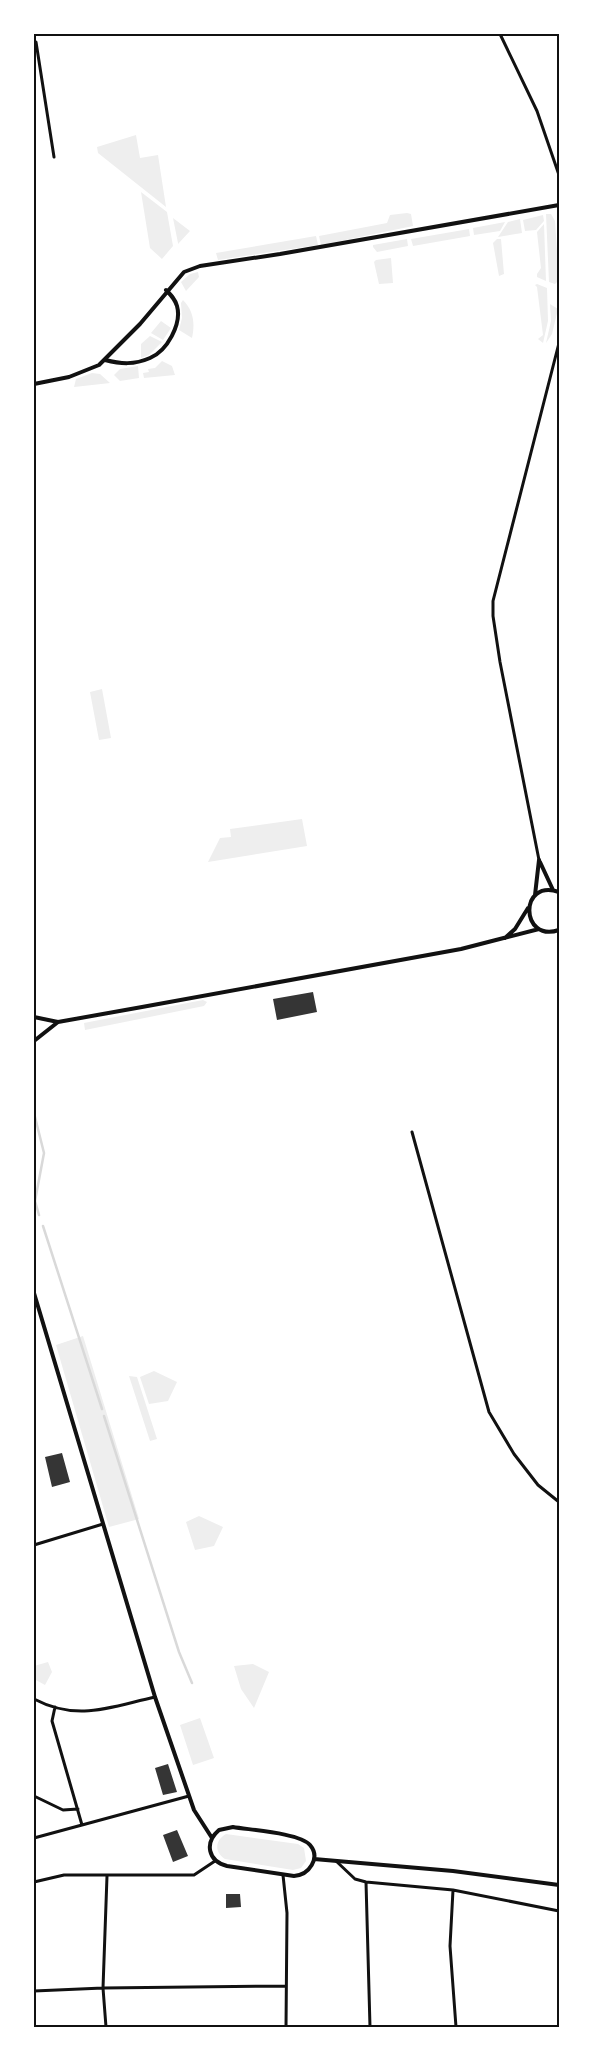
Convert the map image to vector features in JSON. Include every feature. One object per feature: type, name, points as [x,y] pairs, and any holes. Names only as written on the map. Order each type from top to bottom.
[{"type":"street","points":[[500,34],[537,111],[559,175]]},
{"type":"street","points":[[34,41],[36,42],[54,158]]},
{"type":"street","points":[[34,384],[69,377],[88,370],[105,360],[140,324],[166,290],[184,272],[200,266],[280,254],[559,205]]},
{"type":"street","points":[[105,360],[120,364],[138,362],[153,357],[162,349],[172,336],[178,318],[174,299],[166,290]]},
{"type":"street","points":[[553,890],[539,860],[500,662],[493,616],[493,600],[559,343]]},
{"type":"street","points":[[505,938],[514,929],[534,896],[539,860]]},
{"type":"street","points":[[534,896],[546,890],[559,892]]},
{"type":"street","points":[[529,906],[532,922],[539,929],[546,932],[559,930]]},
{"type":"street","points":[[34,1017],[58,1022],[461,949],[539,929]]},
{"type":"street","points":[[34,1040],[58,1022]]},
{"type":"street","points":[[412,1132],[489,1412],[526,1470],[538,1485],[559,1502]]},
{"type":"street","points":[[34,1293],[155,1698],[197,1817],[212,1838]]},
{"type":"street","points":[[34,1545],[103,1524]]},
{"type":"street","points":[[34,1699],[55,1707],[87,1713],[155,1698]]},
{"type":"street","points":[[55,1707],[52,1721],[82,1824]]},
{"type":"street","points":[[34,1796],[63,1810],[78,1809]]},
{"type":"street","points":[[34,1838],[190,1796]]},
{"type":"street","points":[[229,1827],[294,1837],[309,1843],[313,1849],[314,1859],[310,1869],[301,1875],[283,1875],[227,1866],[215,1861],[210,1848],[212,1838],[219,1830],[229,1827]]},
{"type":"street","points":[[314,1859],[453,1871],[559,1885]]},
{"type":"street","points":[[34,1882],[64,1875],[194,1875],[215,1861]]},
{"type":"street","points":[[336,1861],[355,1879],[366,1882],[453,1890],[559,1911]]},
{"type":"street","points":[[283,1875],[287,1913],[286,2027]]},
{"type":"street","points":[[106,2027],[103,1988],[107,1876]]},
{"type":"street","points":[[366,1882],[370,2027]]},
{"type":"street","points":[[453,1890],[450,1946],[456,2027]]},
{"type":"street","points":[[34,1991],[103,1988],[286,1986]]},
{"type":"shaded area","points":[[136,135],[140,158],[158,155],[166,207],[98,153],[97,147]]},
{"type":"shaded area","points":[[141,192],[167,212],[173,246],[162,259],[150,248]]},
{"type":"shaded area","points":[[411,214],[413,226],[321,245],[319,236],[387,223],[390,215]]},
{"type":"shaded area","points":[[546,214],[551,214],[555,221],[559,280],[555,284],[549,282]]},
{"type":"shaded area","points":[[543,215],[544,221],[536,230],[525,231],[523,220]]},
{"type":"shaded area","points":[[173,218],[190,231],[178,244],[178,243]]},
{"type":"shaded area","points":[[520,219],[522,233],[498,237],[508,222]]},
{"type":"shaded area","points":[[505,222],[500,231],[474,235],[473,228]]},
{"type":"shaded area","points":[[544,224],[546,281],[537,277],[541,268],[537,232]]},
{"type":"shaded area","points":[[469,229],[470,236],[413,246],[411,239]]},
{"type":"shaded area","points":[[316,236],[318,245],[218,260],[216,253]]},
{"type":"shaded area","points":[[407,239],[408,246],[377,252],[373,247],[373,245]]},
{"type":"shaded area","points":[[497,239],[501,239],[504,274],[499,276],[493,243]]},
{"type":"shaded area","points":[[391,258],[393,283],[379,284],[374,262]]},
{"type":"shaded area","points":[[198,272],[199,277],[186,291],[181,282],[190,274]]},
{"type":"shaded area","points":[[535,285],[547,288],[548,321],[543,343],[538,339],[543,335],[537,287]]},
{"type":"shaded area","points":[[183,300],[187,304],[193,318],[192,338],[179,330],[182,318],[181,303]]},
{"type":"shaded area","points":[[550,304],[558,309],[552,334],[546,343],[551,321]]},
{"type":"shaded area","points":[[161,321],[171,328],[163,340],[151,333]]},
{"type":"shaded area","points":[[150,336],[162,342],[149,355],[141,358],[141,344]]},
{"type":"shaded area","points":[[162,361],[172,366],[175,375],[144,378],[143,373],[149,372],[148,369],[155,368]]},
{"type":"shaded area","points":[[138,366],[139,378],[120,381],[114,375],[120,369]]},
{"type":"shaded area","points":[[92,373],[100,374],[110,383],[74,387],[76,379]]},
{"type":"shaded area","points":[[102,689],[111,738],[99,740],[90,692]]},
{"type":"shaded area","points":[[302,819],[307,846],[208,862],[220,838],[231,837],[230,829]]},
{"type":"shaded area","points":[[203,1000],[207,1002],[204,1006],[85,1030],[84,1023]]},
{"type":"shaded area","points":[[83,1336],[139,1519],[109,1527],[56,1345]]},
{"type":"shaded area","points":[[154,1371],[177,1382],[168,1401],[149,1404],[140,1377]]},
{"type":"shaded area","points":[[129,1376],[137,1377],[157,1439],[150,1441]]},
{"type":"shaded area","points":[[199,1516],[223,1527],[214,1546],[195,1550],[186,1522]]},
{"type":"shaded area","points":[[48,1662],[52,1672],[45,1685],[34,1679],[34,1666]]},
{"type":"shaded area","points":[[253,1664],[269,1672],[254,1708],[241,1689],[234,1666]]},
{"type":"shaded area","points":[[200,1718],[214,1758],[193,1765],[180,1725]]},
{"type":"shaded area","points":[[226,1834],[298,1844],[304,1848],[306,1861],[301,1868],[293,1870],[225,1859],[219,1853],[217,1846],[220,1839]]},
{"type":"building","points":[[313,992],[317,1012],[277,1020],[273,999]]},
{"type":"building","points":[[62,1453],[70,1482],[52,1487],[45,1457]]},
{"type":"building","points":[[168,1764],[177,1792],[163,1795],[155,1768]]},
{"type":"building","points":[[177,1830],[188,1856],[173,1862],[163,1835]]},
{"type":"building","points":[[226,1894],[240,1894],[241,1907],[226,1908]]},
{"type":"waterway","points":[[34,1113],[44,1153],[35,1201],[39,1215]]},
{"type":"waterway","points":[[43,1226],[102,1409]]},
{"type":"waterway","points":[[104,1416],[179,1652],[192,1683]]}]
